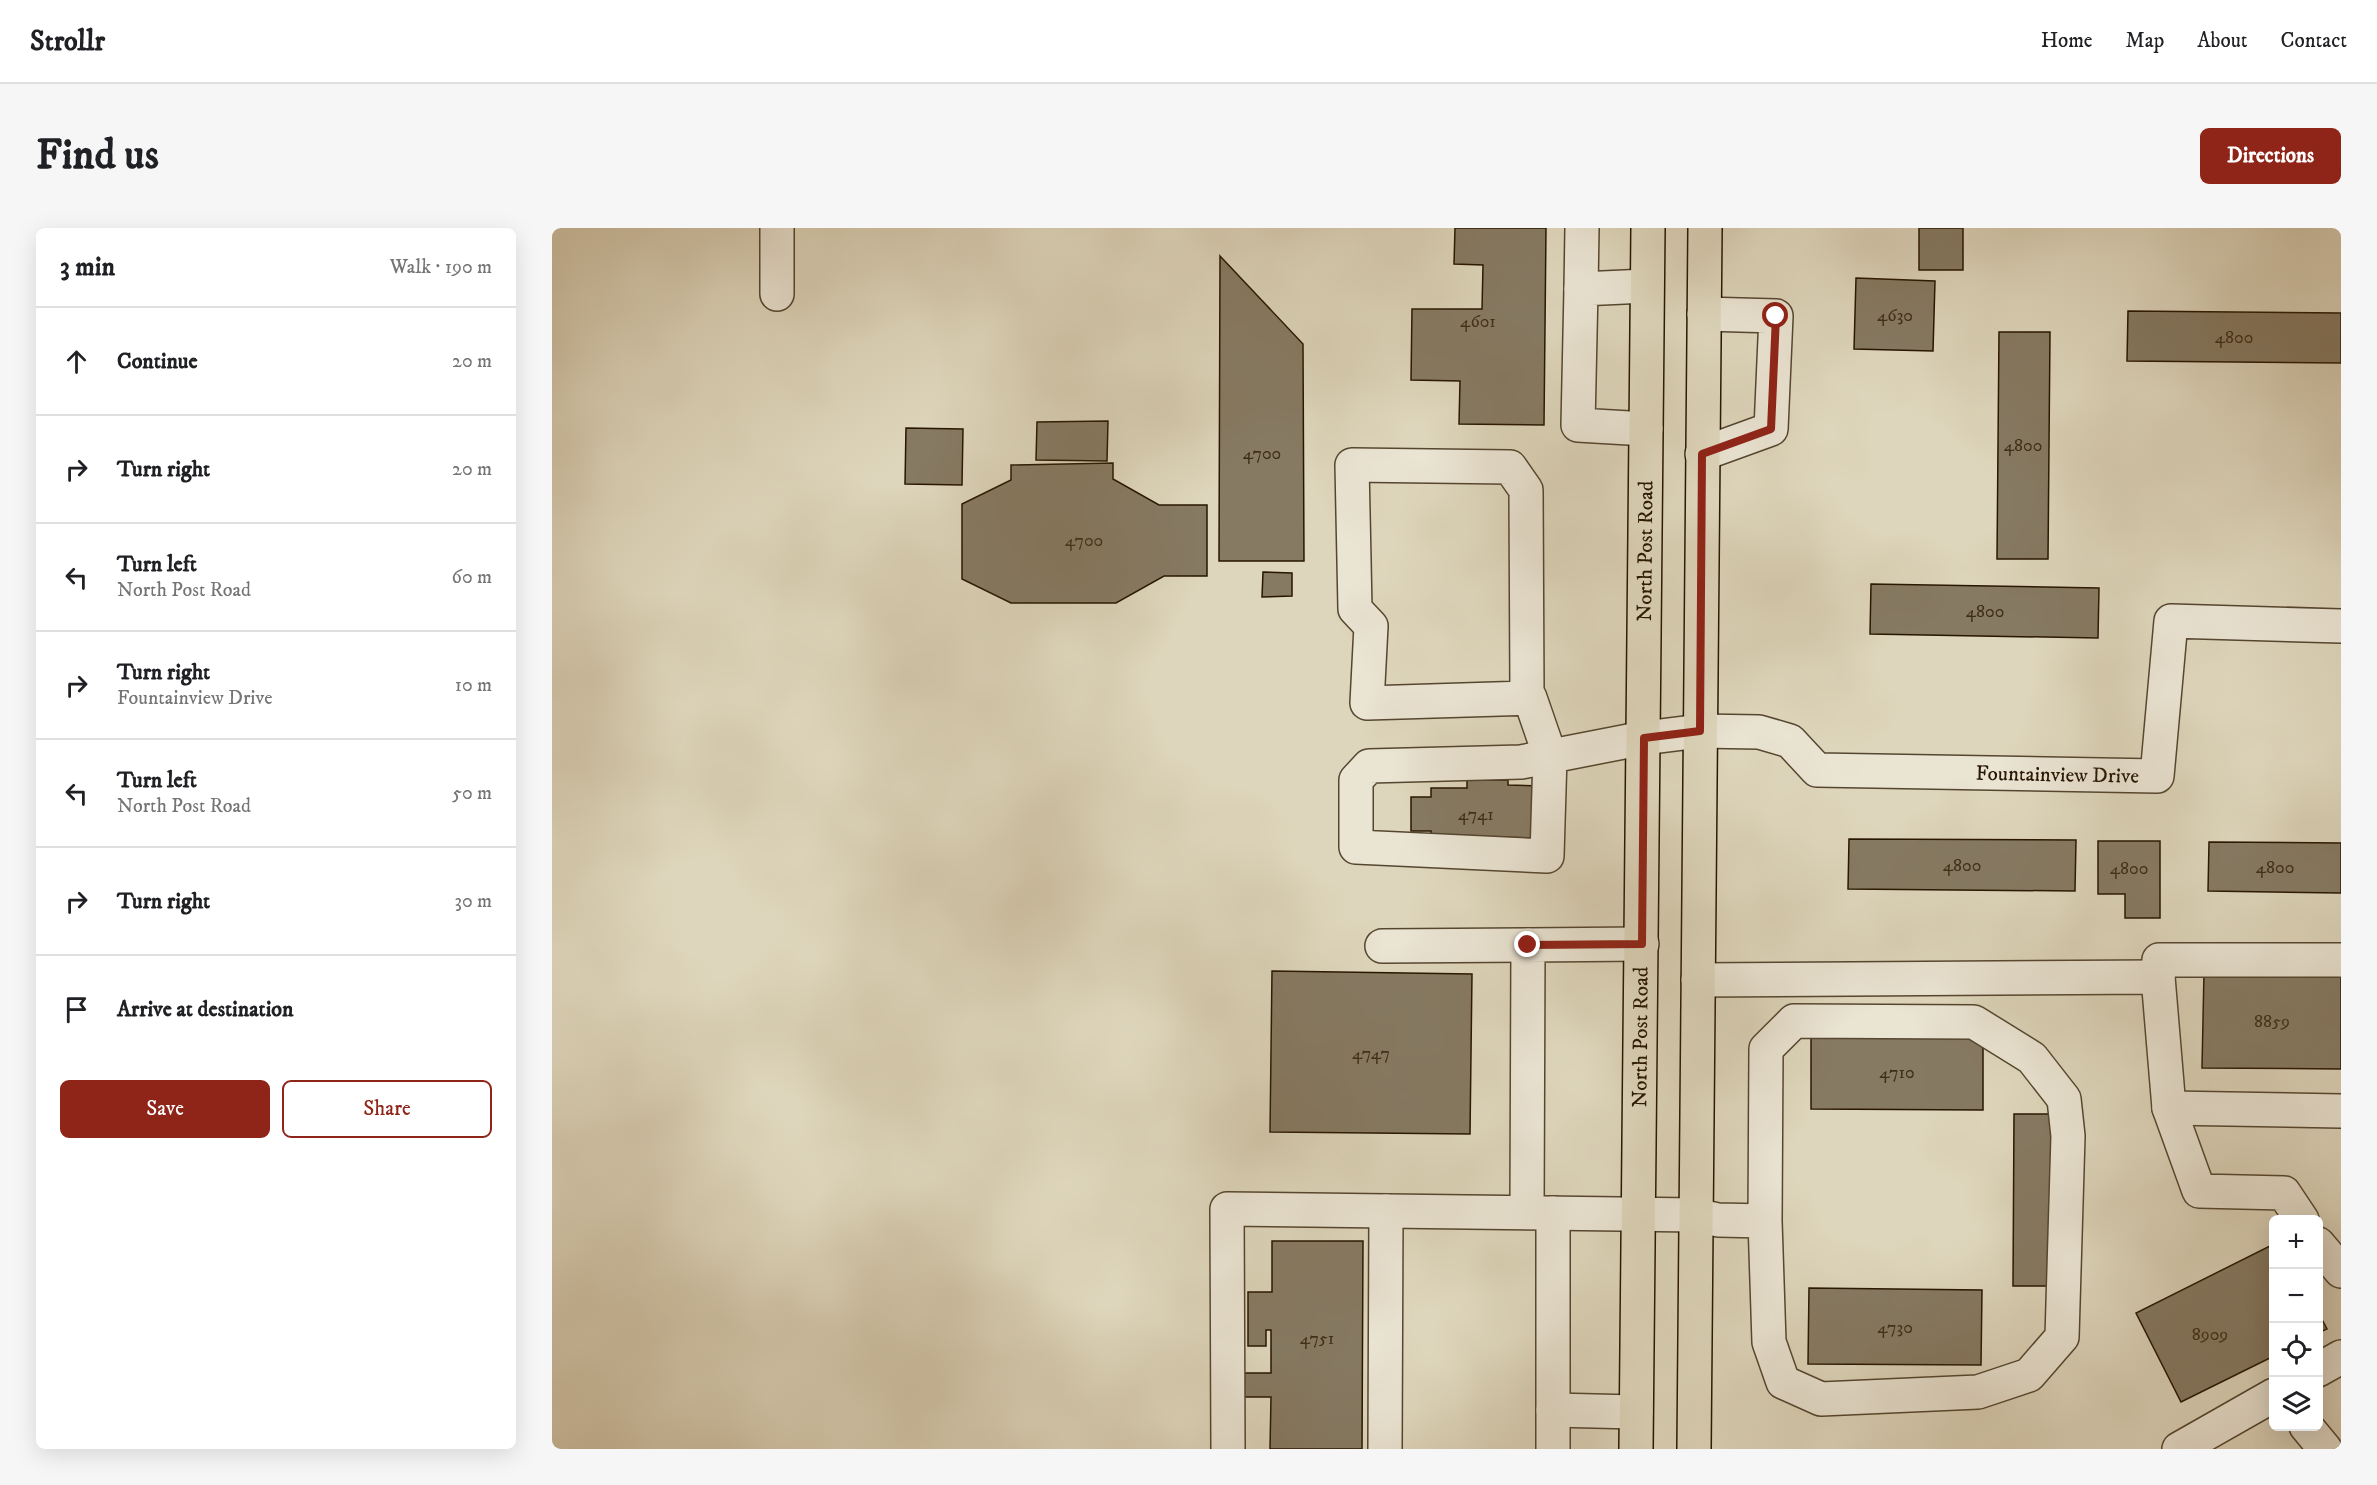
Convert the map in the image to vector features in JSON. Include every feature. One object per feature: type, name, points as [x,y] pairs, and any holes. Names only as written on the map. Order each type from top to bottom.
[{"type":"main road","name":"North Post Road","points":[[1636,1449],[1648,228]]},
{"type":"main road","points":[[1694,1449],[1705,228]]},
{"type":"street","points":[[777,228],[777,294]]},
{"type":"street","points":[[1582,228],[1578,425],[1646,429]]},
{"type":"street","points":[[1581,289],[1646,286]]},
{"type":"street","points":[[1702,454],[1771,429],[1776,316],[1704,314]]},
{"type":"street","points":[[1530,698],[1367,703],[1371,626],[1355,609],[1352,465],[1510,467],[1526,490],[1527,692],[1530,698],[1550,756]]},
{"type":"street","name":"Fountainview Drive","points":[[1550,756],[1547,856],[1356,847],[1356,780],[1369,766],[1521,762],[1550,756],[1644,738],[1700,731],[1759,732],[1790,741],[1817,770],[2157,777],[2171,621],[2341,626]]},
{"type":"street","points":[[1382,946],[1642,944]]},
{"type":"street","points":[[1528,945],[1540,1212],[1553,1410],[1553,1449]]},
{"type":"street","points":[[2299,1215],[2284,1193],[2199,1191],[2169,1108],[2158,977],[2159,960],[2341,960]]},
{"type":"street","points":[[1698,980],[2158,977]]},
{"type":"street","points":[[1794,1021],[1974,1022],[2032,1058],[2064,1099],[2068,1136],[2062,1336],[2030,1375],[1978,1392],[1821,1399],[1783,1382],[1769,1342],[1765,1221],[1766,1048],[1794,1021]]},
{"type":"street","points":[[2169,1108],[2341,1111]]},
{"type":"street","points":[[1228,1449],[1227,1209],[1696,1215],[1718,1220],[1765,1221]]},
{"type":"street","points":[[1385,1449],[1386,1211]]},
{"type":"street","points":[[2323,1249],[2341,1271]]},
{"type":"street","points":[[2323,1368],[2341,1357]]},
{"type":"street","points":[[2179,1449],[2269,1398]]},
{"type":"street","points":[[1553,1410],[1636,1412]]},
{"type":"street","points":[[2310,1431],[2325,1449]]},
{"type":"building","points":[[1455,228],[1546,228],[1544,425],[1459,424],[1460,381],[1411,380],[1412,309],[1482,309],[1483,265],[1454,264]]},
{"type":"building","points":[[1919,228],[1963,228],[1963,270],[1919,270]]},
{"type":"building","points":[[1220,256],[1303,344],[1304,561],[1219,561]]},
{"type":"building","points":[[1856,278],[1935,281],[1933,351],[1854,349]]},
{"type":"building","points":[[2128,311],[2341,313],[2341,363],[2127,361]]},
{"type":"building","points":[[1999,332],[2050,332],[2048,559],[1997,559]]},
{"type":"building","points":[[1108,421],[1107,461],[1036,460],[1037,422]]},
{"type":"building","points":[[906,428],[963,429],[962,485],[905,484]]},
{"type":"building","points":[[1113,463],[1113,479],[1159,505],[1207,505],[1207,576],[1164,576],[1116,603],[1011,603],[962,579],[962,504],[1011,480],[1011,465]]},
{"type":"building","points":[[1263,572],[1292,573],[1292,596],[1262,597]]},
{"type":"building","points":[[1871,584],[2099,588],[2098,638],[1870,634]]},
{"type":"building","points":[[1467,780],[1508,780],[1508,785],[1541,786],[1541,838],[1431,836],[1431,831],[1411,831],[1411,797],[1431,797],[1431,788],[1467,788]]},
{"type":"building","points":[[1849,839],[2076,840],[2075,891],[1848,889]]},
{"type":"building","points":[[2098,841],[2160,841],[2160,918],[2125,918],[2125,894],[2098,894]]},
{"type":"building","points":[[2209,842],[2341,843],[2341,893],[2208,891]]},
{"type":"building","points":[[1272,971],[1472,974],[1470,1134],[1270,1132]]},
{"type":"building","points":[[2204,972],[2341,974],[2341,1069],[2202,1068]]},
{"type":"building","points":[[1811,1035],[1983,1036],[1983,1110],[1811,1109]]},
{"type":"building","points":[[2014,1114],[2054,1114],[2053,1286],[2013,1286]]},
{"type":"building","points":[[1272,1241],[1363,1241],[1362,1449],[1270,1449],[1271,1397],[1241,1397],[1241,1373],[1271,1373],[1271,1330],[1266,1330],[1266,1346],[1248,1346],[1248,1292],[1272,1292]]},
{"type":"building","points":[[2269,1246],[2269,1358],[2181,1402],[2136,1313]]},
{"type":"building","points":[[1809,1288],[1982,1290],[1981,1365],[1808,1364]]},
{"type":"route","points":[[1528,945],[1642,944],[1644,738],[1700,731],[1702,454],[1771,429],[1776,316]]}]
